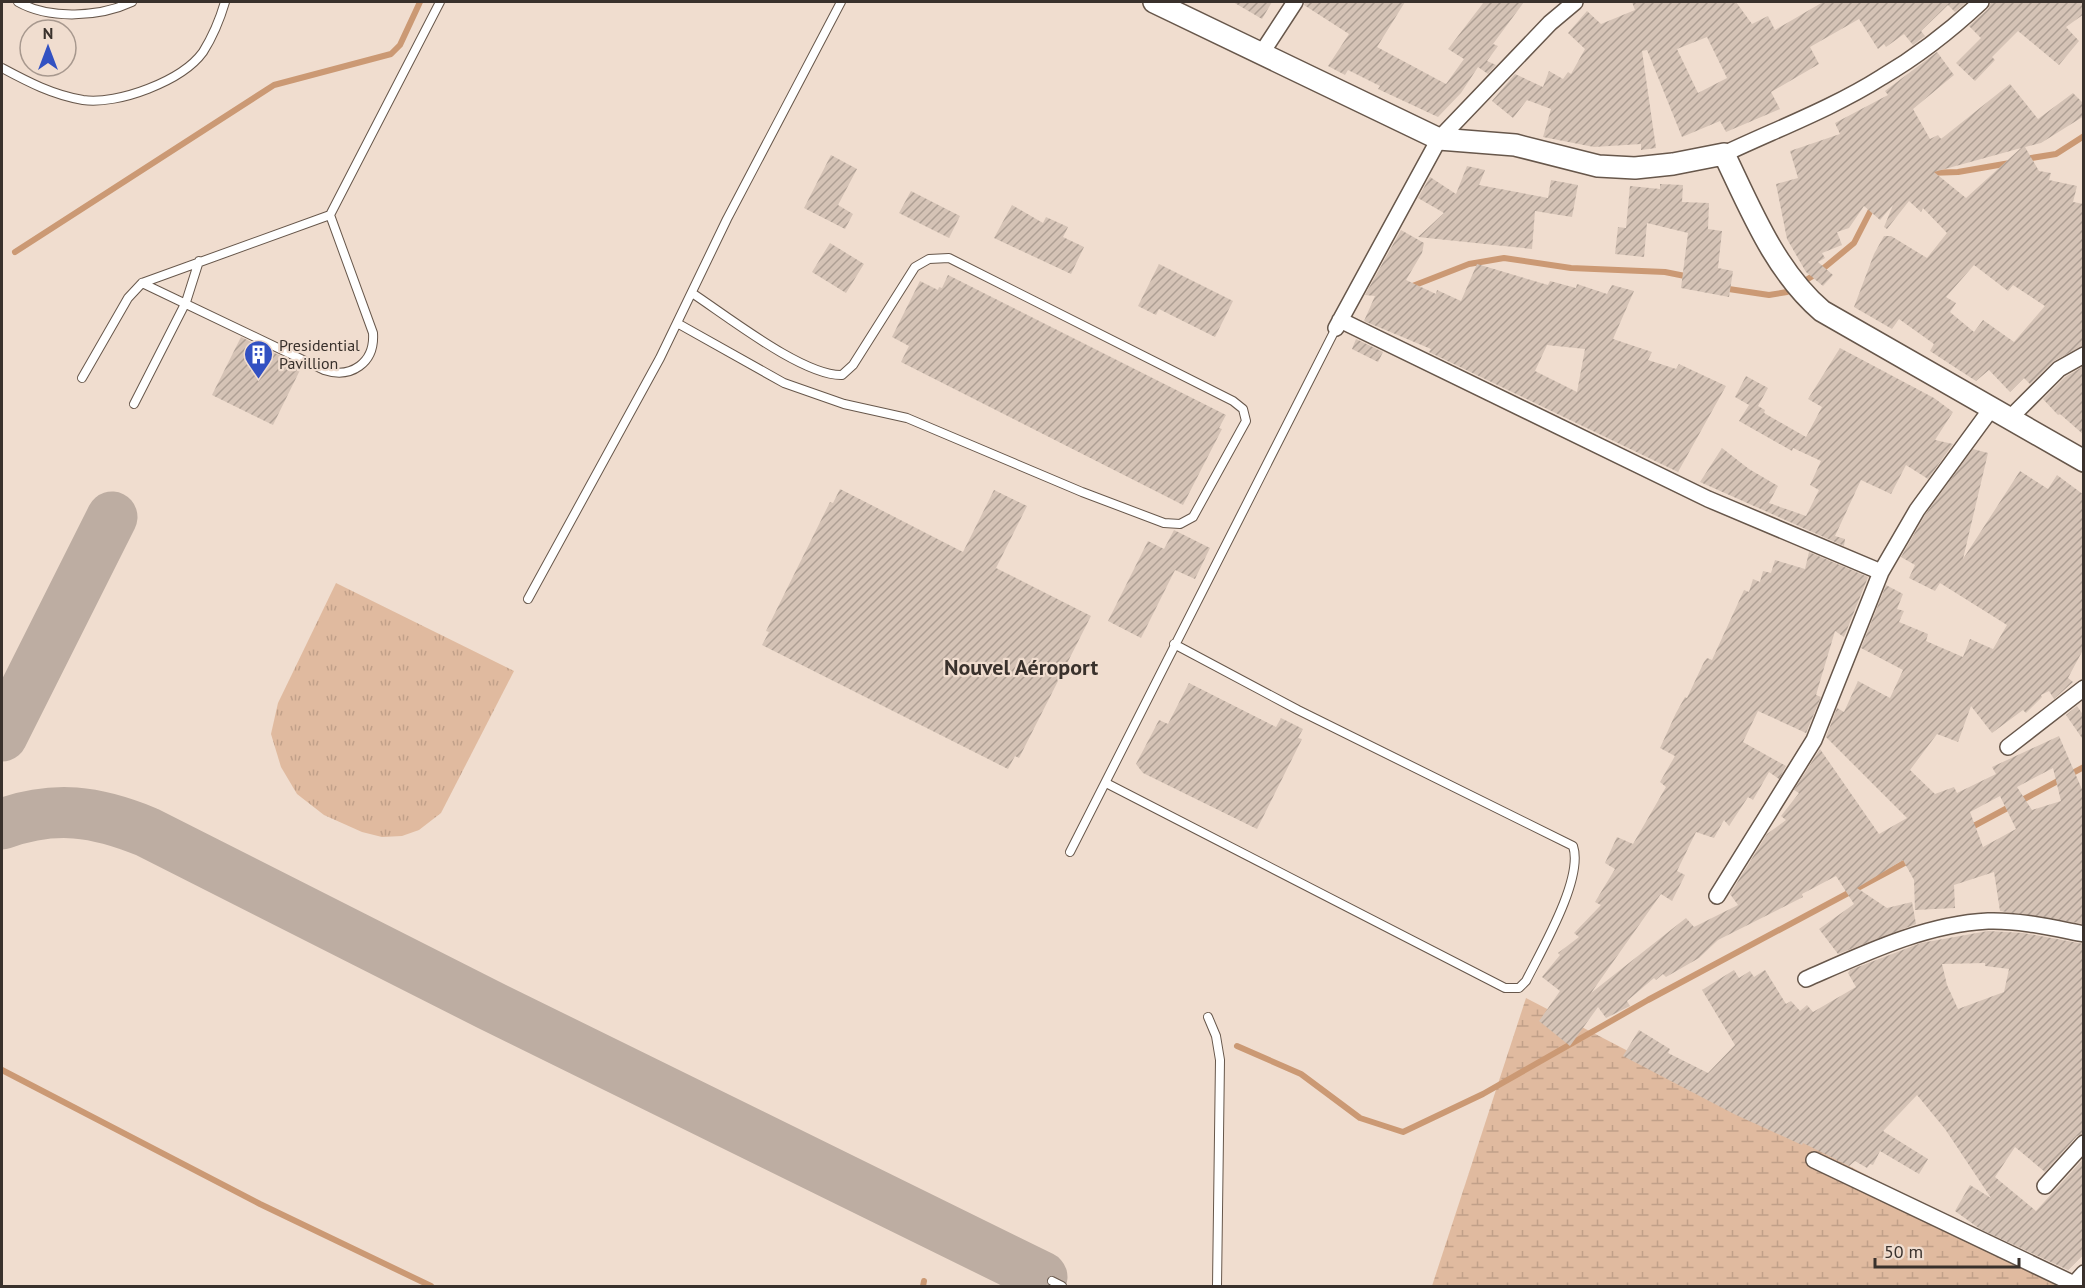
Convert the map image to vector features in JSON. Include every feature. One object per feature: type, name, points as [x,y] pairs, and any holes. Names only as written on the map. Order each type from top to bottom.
[{"type":"street","points":[[1261,54],[1295,2]]},
{"type":"street","points":[[1575,2],[1550,23],[1439,139],[1338,324],[1708,499],[1881,572]]},
{"type":"street","points":[[1167,4],[1261,54],[1439,139],[1515,145],[1598,166],[1635,168],[1673,164],[1724,154],[1843,99],[1883,77],[1946,34],[1981,2]]},
{"type":"street","points":[[1724,154],[1759,225],[1808,299],[1822,311],[2084,460]]},
{"type":"street","points":[[2009,419],[2059,369],[2084,355]]},
{"type":"street","points":[[1717,896],[1814,741],[1881,572],[1917,510],[1991,409]]},
{"type":"street","points":[[2008,747],[2084,688]]},
{"type":"street","points":[[1806,979],[1920,933],[1988,921],[2046,926],[2084,934]]},
{"type":"street","points":[[2045,1186],[2084,1143]]},
{"type":"street","points":[[1814,1160],[2079,1281]]},
{"type":"lane","points":[[18,2],[49,11],[82,14],[132,2]]},
{"type":"lane","points":[[2,68],[44,91],[85,100],[126,96],[169,81],[202,54],[219,23],[225,2]]},
{"type":"lane","points":[[82,378],[128,298],[142,283],[330,215],[440,2]]},
{"type":"lane","points":[[528,599],[677,323],[727,219],[841,2]]},
{"type":"lane","points":[[142,283],[186,302],[324,370],[346,373],[356,369],[371,353],[373,333],[330,215]]},
{"type":"lane","points":[[677,323],[784,382],[844,404],[907,418],[1082,492],[1164,523],[1180,525],[1192,518],[1246,421],[1243,409],[1233,401],[950,258],[929,259],[915,267],[853,365],[842,375],[829,375],[801,364],[692,293]]},
{"type":"lane","points":[[134,404],[186,302],[199,261]]},
{"type":"lane","points":[[1070,852],[1338,324]]},
{"type":"lane","points":[[1106,783],[1505,988],[1519,988],[1526,981],[1564,903],[1575,865],[1576,855],[1573,846],[1298,710],[1174,644]]},
{"type":"lane","points":[[1208,1017],[1216,1036],[1220,1060],[1217,1287]]},
{"type":"lane","points":[[1052,1281],[1062,1287]]},
{"type":"green space","points":[[336,583],[514,671],[441,813],[419,830],[402,836],[382,837],[362,832],[324,815],[297,794],[281,767],[271,734],[278,703]]},
{"type":"green space","points":[[1526,998],[2080,1286],[1432,1286]]},
{"type":"building","points":[[1233,2],[1272,2],[1262,19]]},
{"type":"building","points":[[1305,2],[1405,2],[1377,47],[1446,84],[1464,59],[1448,49],[1484,2],[1524,2],[1493,44],[1498,46],[1487,61],[1496,65],[1488,74],[1478,67],[1461,93],[1438,117],[1378,89],[1380,86],[1348,70],[1345,75],[1328,66],[1349,34],[1304,5]]},
{"type":"building","points":[[1632,2],[1736,2],[1752,24],[1768,16],[1775,30],[1823,2],[1967,2],[1955,12],[1948,5],[1921,31],[1925,36],[1913,45],[1904,34],[1886,47],[1884,44],[1878,49],[1859,19],[1810,47],[1819,64],[1771,92],[1780,109],[1726,132],[1720,121],[1682,137],[1647,50],[1642,51],[1656,148],[1641,150],[1641,144],[1594,147],[1543,137],[1551,109],[1527,100],[1513,118],[1492,101],[1515,74],[1543,87],[1549,71],[1563,79],[1568,72],[1571,74],[1585,49],[1568,33],[1587,11],[1601,24],[1635,10]],"holes":[[[1707,37],[1727,78],[1698,93],[1677,49]]]},
{"type":"building","points":[[1991,2],[2084,2],[2084,14],[2066,27],[2079,41],[2059,65],[2018,31],[1992,57],[1995,60],[1975,81],[1956,63],[1981,38],[1969,26],[1988,9]]},
{"type":"building","points":[[1937,52],[1954,75],[1913,109],[1930,139],[1938,135],[1941,139],[2010,84],[2038,119],[2073,93],[2084,104],[2084,116],[2041,143],[2025,147],[2039,171],[2051,173],[2049,180],[2077,186],[2073,202],[2084,204],[2084,345],[2054,361],[2030,384],[2024,378],[2010,392],[1989,370],[1976,381],[1930,351],[1934,344],[1899,319],[1892,329],[1854,307],[1874,254],[1884,236],[1891,236],[1927,258],[1947,233],[1923,208],[1921,212],[1909,201],[1887,229],[1884,227],[1893,205],[1880,220],[1864,206],[1849,228],[1837,232],[1842,245],[1822,253],[1825,258],[1818,262],[1833,275],[1823,286],[1806,272],[1787,239],[1776,184],[1798,178],[1790,151],[1840,134],[1835,123],[1888,95],[1885,91]],"holes":[[[2021,148],[1966,198],[1934,172]],[[1974,265],[2008,291],[2013,285],[2045,306],[2014,342],[1983,320],[1974,332],[1950,312],[1956,303],[1946,297]]]},
{"type":"building","points":[[831,155],[857,169],[838,205],[853,214],[845,229],[804,208]]},
{"type":"building","points":[[1467,166],[1485,170],[1479,185],[1548,198],[1551,180],[1578,185],[1572,217],[1535,211],[1532,249],[1418,237],[1444,213],[1418,198],[1430,177],[1456,194]]},
{"type":"building","points":[[1660,184],[1683,185],[1682,202],[1709,203],[1708,229],[1722,231],[1718,268],[1733,271],[1729,297],[1681,288],[1688,233],[1647,223],[1644,257],[1615,254],[1618,227],[1626,228],[1630,186],[1660,189]]},
{"type":"building","points":[[911,191],[960,216],[949,238],[899,213]]},
{"type":"building","points":[[1012,205],[1043,223],[1046,217],[1068,227],[1063,237],[1084,247],[1071,274],[994,238]]},
{"type":"building","points":[[1401,230],[1424,243],[1422,253],[1406,280],[1436,294],[1437,290],[1461,301],[1477,264],[1548,285],[1550,281],[1576,288],[1577,284],[1607,294],[1612,285],[1634,291],[1613,339],[1652,352],[1648,360],[1676,369],[1679,364],[1726,386],[1678,472],[1429,352],[1431,349],[1364,321],[1375,296],[1365,295]],"holes":[[[1547,345],[1585,349],[1577,392],[1535,371]]]},
{"type":"building","points":[[830,243],[864,264],[846,293],[812,272]]},
{"type":"building","points":[[1159,264],[1233,301],[1215,337],[1159,309],[1156,315],[1138,306]]},
{"type":"building","points":[[948,275],[1226,415],[1219,428],[1222,429],[1183,505],[901,362],[909,346],[892,337],[920,281],[938,290],[939,287],[942,288]]},
{"type":"building","name":"Presidential Pavillion","points":[[241,337],[302,366],[273,425],[212,395]]},
{"type":"building","points":[[1356,339],[1383,352],[1378,362],[1352,349]]},
{"type":"building","points":[[1840,348],[1934,398],[1953,412],[1935,440],[1953,444],[1928,479],[1906,465],[1891,494],[1861,480],[1835,536],[1845,539],[1844,546],[1700,482],[1722,448],[1749,469],[1778,486],[1769,503],[1806,516],[1819,490],[1810,485],[1821,461],[1793,448],[1792,451],[1739,421],[1749,405],[1735,397],[1746,376],[1768,388],[1758,406],[1765,410],[1764,413],[1806,437],[1822,407],[1808,399]]},
{"type":"building","points":[[2084,366],[2084,435],[2060,414],[2058,415],[2043,399],[2065,377]]},
{"type":"building","points":[[1973,449],[1988,453],[1963,559],[2020,471],[2048,489],[2057,475],[2084,495],[2084,648],[2068,678],[2073,682],[2054,699],[2049,691],[2041,695],[2042,697],[2026,713],[2023,710],[1992,733],[1971,706],[1958,742],[1937,734],[1910,770],[1935,794],[1954,787],[1957,793],[1996,774],[1992,767],[2059,736],[2084,794],[2084,924],[2000,911],[1994,872],[1954,885],[1955,908],[1915,910],[1914,880],[1903,860],[1857,888],[1887,908],[1912,902],[1916,924],[1838,954],[1819,929],[1854,904],[1836,876],[1802,894],[1803,897],[1718,940],[1699,958],[1666,977],[1663,974],[1656,980],[1654,978],[1627,1001],[1630,1006],[1606,1018],[1598,1007],[1570,1046],[1539,1021],[1560,991],[1542,977],[1560,955],[1558,953],[1579,937],[1574,933],[1601,905],[1595,902],[1615,869],[1605,863],[1617,837],[1633,844],[1666,787],[1660,782],[1675,756],[1660,748],[1676,713],[1685,697],[1687,698],[1704,662],[1707,658],[1712,660],[1744,590],[1749,592],[1753,579],[1760,582],[1763,571],[1771,573],[1775,560],[1805,569],[1809,552],[1868,577],[1844,637],[1835,631],[1816,695],[1821,697],[1806,733],[1758,711],[1743,742],[1786,766],[1779,779],[1769,772],[1753,800],[1748,797],[1729,826],[1724,820],[1714,838],[1696,832],[1677,871],[1685,875],[1672,901],[1661,894],[1591,993],[1686,918],[1694,927],[1738,905],[1730,894],[1767,834],[1786,820],[1781,816],[1799,793],[1794,790],[1820,749],[1879,834],[1907,818],[1826,737],[1837,708],[1844,712],[1858,681],[1890,698],[1903,670],[1861,648],[1886,585],[1903,594],[1897,609],[1904,611],[1899,622],[1928,634],[1926,641],[1963,657],[1970,639],[1993,649],[2007,625],[1940,583],[1935,591],[1909,578],[1915,565],[1901,557],[1925,515]],"holes":[[[2053,768],[2061,801],[2032,810],[2017,787]],[[2000,796],[2016,829],[1983,847],[1970,812]]]},
{"type":"building","points":[[840,489],[963,552],[994,490],[1027,506],[996,568],[1091,616],[1019,758],[1015,756],[1008,769],[762,645],[769,632],[766,631],[830,502],[833,503]]},
{"type":"building","points":[[1174,530],[1210,548],[1195,579],[1175,570],[1141,638],[1108,621],[1148,541],[1164,549]]},
{"type":"building","points":[[1189,683],[1276,727],[1281,718],[1303,729],[1298,738],[1302,739],[1257,829],[1143,773],[1136,764],[1159,720],[1168,724]]},
{"type":"building","points":[[2077,706],[2084,716],[2084,741],[2066,715]]},
{"type":"building","points":[[1988,931],[2023,933],[2084,944],[2084,1134],[2077,1136],[2045,1172],[2015,1147],[1995,1177],[2036,1211],[2084,1158],[2084,1254],[2068,1270],[1980,1229],[1955,1211],[1970,1185],[1991,1198],[1945,1129],[1917,1095],[1883,1131],[1928,1159],[1919,1174],[1880,1151],[1873,1165],[1870,1164],[1867,1168],[1855,1161],[1849,1166],[1803,1143],[1802,1145],[1734,1114],[1623,1056],[1639,1030],[1670,1049],[1668,1053],[1708,1073],[1735,1045],[1702,990],[1734,970],[1739,978],[1750,971],[1754,977],[1765,970],[1786,1004],[1791,1001],[1800,1011],[1807,1005],[1813,1012],[1856,987],[1848,973],[1850,970],[1921,943]],"holes":[[[1985,963],[1985,966],[2009,969],[2004,992],[1958,1009],[1947,985],[1942,964]]]},
{"type":"waterway","points":[[15,252],[274,85],[391,54],[400,45],[420,2]]},
{"type":"waterway","points":[[2025,159],[2056,154],[2084,136]]},
{"type":"waterway","points":[[1928,173],[1958,172],[2010,163]]},
{"type":"waterway","points":[[1722,288],[1769,295],[1787,292],[1819,272],[1854,243],[1873,206]]},
{"type":"waterway","points":[[1410,287],[1469,264],[1504,258],[1571,268],[1665,272],[1690,277]]},
{"type":"waterway","points":[[1970,828],[2084,767]]},
{"type":"waterway","points":[[1237,1046],[1301,1074],[1360,1118],[1403,1132],[1483,1094],[1648,1000],[1910,860]]},
{"type":"waterway","points":[[2,1070],[260,1204],[431,1286]]},
{"type":"waterway","points":[[923,1286],[924,1281]]},
{"type":"taxiway","points":[[2,736],[112,517]]},
{"type":"taxiway","points":[[2,824],[40,814],[75,813],[110,819],[147,832],[489,1005],[1042,1277]]},
{"type":"place","name":"Presidential Pavillion","points":[[258,380]]},
{"type":"district","name":"Nouvel Aéroport","points":[[1021,667]]}]
